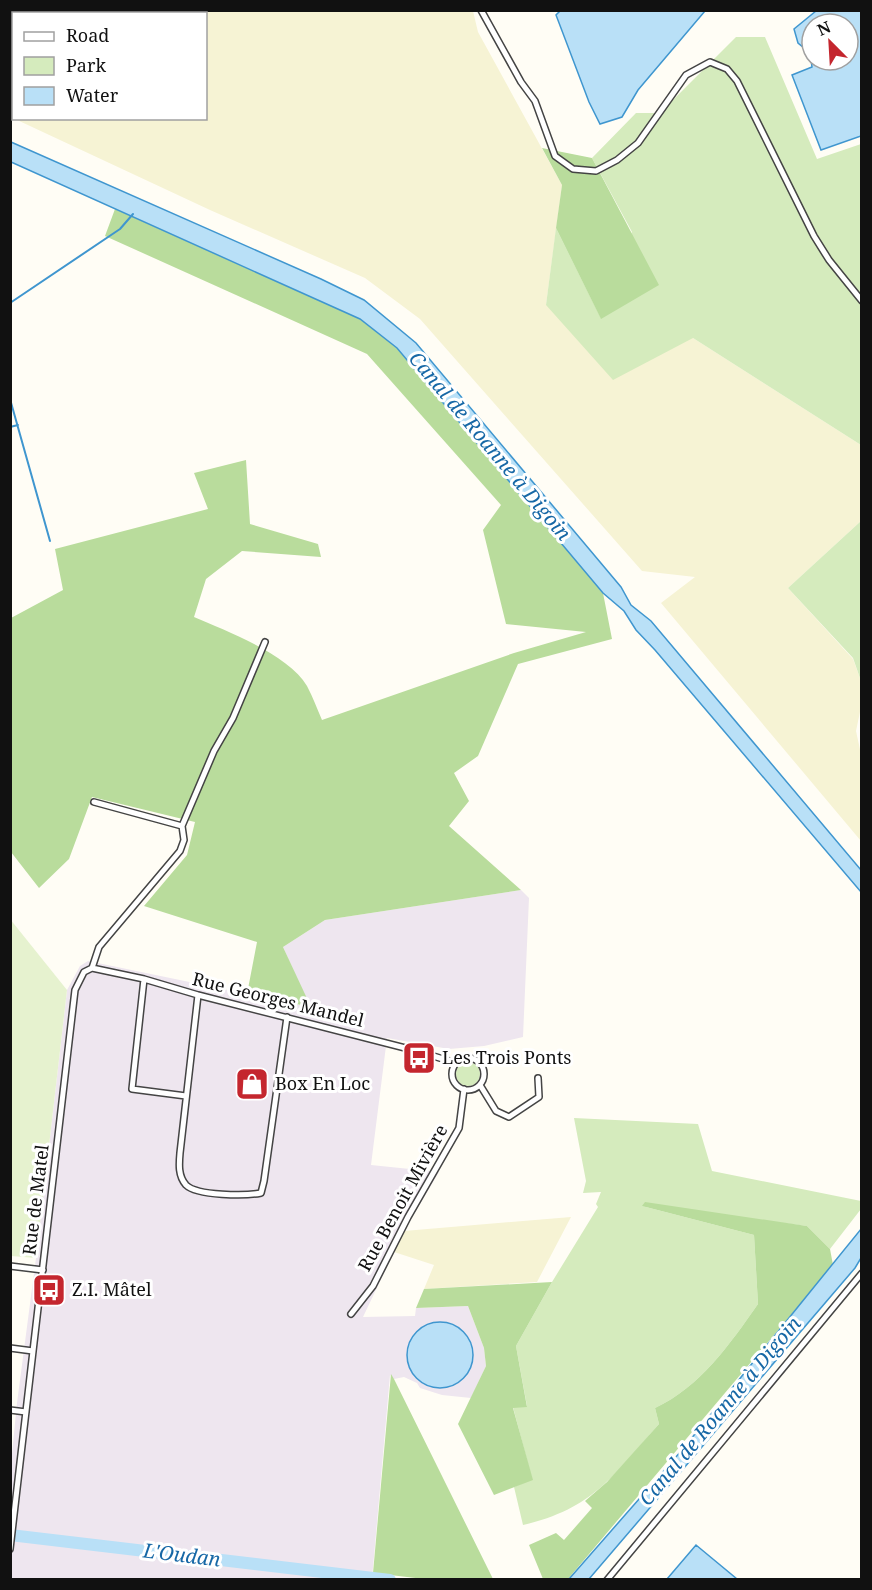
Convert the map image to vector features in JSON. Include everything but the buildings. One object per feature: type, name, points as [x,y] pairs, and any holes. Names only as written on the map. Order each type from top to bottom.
[{"type":"street","points":[[481,10],[521,82],[535,101],[555,156],[573,169],[596,171],[616,160],[638,143],[686,75],[710,62],[727,69],[746,97],[814,236],[829,260],[861,301]]},
{"type":"street","name":"Rue de Matel","points":[[10,1549],[75,990],[84,972],[92,968],[99,947],[180,851],[184,840],[182,826],[218,744],[233,718],[265,642]]},
{"type":"street","points":[[94,802],[182,826]]},
{"type":"street","name":"Rue Georges Mandel","points":[[92,968],[144,979],[456,1063],[472,1058],[481,1064],[484,1075],[480,1085]]},
{"type":"street","points":[[144,979],[132,1089],[186,1096]]},
{"type":"street","points":[[198,995],[179,1173],[187,1185],[197,1190],[248,1196],[261,1193],[287,1017]]},
{"type":"street","points":[[456,1063],[452,1072],[454,1081],[464,1089],[473,1089],[480,1085],[496,1111],[509,1117],[540,1097],[538,1078]]},
{"type":"street","name":"Rue Benoit Mivière","points":[[351,1314],[373,1286],[408,1217],[459,1128],[462,1122],[464,1089]]},
{"type":"street","points":[[10,1266],[43,1270]]},
{"type":"street","points":[[607,1580],[861,1273]]},
{"type":"street","points":[[10,1348],[33,1351]]},
{"type":"street","points":[[10,1410],[26,1412]]},
{"type":"shaded area","points":[[11,11],[473,11],[478,32],[562,185],[546,305],[693,338],[861,445],[861,521],[788,588],[853,659],[861,681],[861,707],[856,731],[861,754],[861,841],[661,603],[695,577],[642,571],[420,319],[365,278],[210,210],[17,120],[207,120],[207,12],[12,12],[11,116]]},
{"type":"shaded area","points":[[521,890],[529,898],[523,1037],[484,1046],[449,1049],[387,1038],[371,1165],[439,1172],[404,1231],[363,1317],[415,1316],[416,1308],[468,1306],[484,1348],[486,1366],[471,1398],[442,1395],[420,1388],[417,1383],[404,1377],[394,1379],[390,1375],[372,1579],[11,1580],[10,1474],[17,1403],[67,990],[80,966],[88,961],[310,1007],[283,947],[325,920]]},
{"type":"shaded area","points":[[571,1217],[537,1282],[424,1289],[434,1265],[394,1252],[404,1231]]},
{"type":"green space","points":[[736,37],[765,37],[817,159],[861,144],[861,445],[693,338],[613,380],[546,305],[556,228],[601,318],[632,232],[592,158],[636,113],[660,113]]},
{"type":"green space","points":[[542,148],[592,158],[659,285],[601,319],[556,228],[562,185]]},
{"type":"green space","points":[[115,209],[360,319],[397,348],[603,593],[612,639],[518,664],[478,756],[454,773],[469,801],[449,826],[521,890],[325,920],[283,947],[311,1007],[247,994],[257,942],[144,906],[187,855],[195,822],[92,797],[69,859],[39,888],[11,852],[11,618],[63,590],[55,549],[208,509],[194,473],[246,460],[250,524],[318,544],[321,557],[242,551],[206,579],[194,617],[256,645],[286,664],[307,686],[322,720],[514,653],[586,632],[506,624],[483,530],[501,505],[367,354],[105,236]]},
{"type":"green space","points":[[861,521],[861,681],[853,658],[788,588]]},
{"type":"green space","points":[[10,919],[67,990],[36,1258],[11,1256]]},
{"type":"green space","points":[[468,1062],[473,1063],[479,1069],[479,1079],[473,1085],[468,1086],[463,1085],[457,1079],[456,1074],[457,1069],[463,1063]]},
{"type":"green space","points":[[574,1118],[698,1124],[712,1171],[861,1201],[861,1209],[830,1249],[807,1226],[642,1206],[754,1235],[758,1304],[713,1363],[686,1389],[655,1408],[659,1424],[615,1474],[600,1488],[567,1510],[523,1525],[514,1487],[532,1479],[513,1407],[527,1406],[516,1346],[598,1207],[596,1204],[601,1192],[583,1193],[586,1181]]},
{"type":"green space","points":[[645,1202],[807,1226],[830,1249],[833,1265],[568,1579],[543,1579],[529,1545],[556,1533],[564,1540],[592,1508],[585,1501],[607,1482],[659,1424],[655,1408],[686,1389],[713,1363],[758,1304],[754,1235],[642,1206]]},
{"type":"green space","points":[[552,1282],[516,1346],[527,1407],[513,1408],[533,1480],[494,1495],[458,1424],[486,1366],[484,1348],[468,1306],[416,1308],[424,1289]]},
{"type":"green space","points":[[391,1374],[493,1579],[424,1579],[373,1573]]},
{"type":"water","points":[[560,11],[705,11],[638,90],[622,117],[600,124],[589,102],[556,15]]},
{"type":"water","points":[[861,11],[861,136],[821,150],[792,75],[800,72],[860,72],[860,12],[815,12]]},
{"type":"water","points":[[800,24],[800,45],[798,43],[794,29]]},
{"type":"water","name":"Canal de Roanne à Digoin","points":[[11,142],[364,300],[416,343],[621,587],[631,605],[651,621],[861,870],[861,892],[636,630],[624,611],[603,593],[397,348],[360,319],[11,162]]},
{"type":"water","name":"Canal de Roanne à Digoin","points":[[861,1229],[861,1258],[855,1268],[589,1579],[569,1579],[682,1450]]},
{"type":"water","points":[[440,1322],[452,1325],[463,1332],[470,1343],[473,1355],[470,1367],[463,1378],[452,1385],[440,1388],[428,1385],[417,1378],[410,1367],[407,1355],[410,1343],[417,1332],[428,1325]]},
{"type":"water","points":[[696,1545],[737,1579],[667,1579]]},
{"type":"waterway","points":[[10,303],[120,229],[133,214]]},
{"type":"waterway","points":[[10,399],[50,541]]},
{"type":"waterway","points":[[10,427],[18,425]]},
{"type":"waterway","name":"L'Oudan","points":[[10,1535],[390,1580]]},
{"type":"place","name":"Les Trois Ponts","points":[[419,1058]]},
{"type":"place","name":"Box En Loc","points":[[252,1084]]},
{"type":"place","name":"Z.I. Mâtel","points":[[49,1290]]}]
